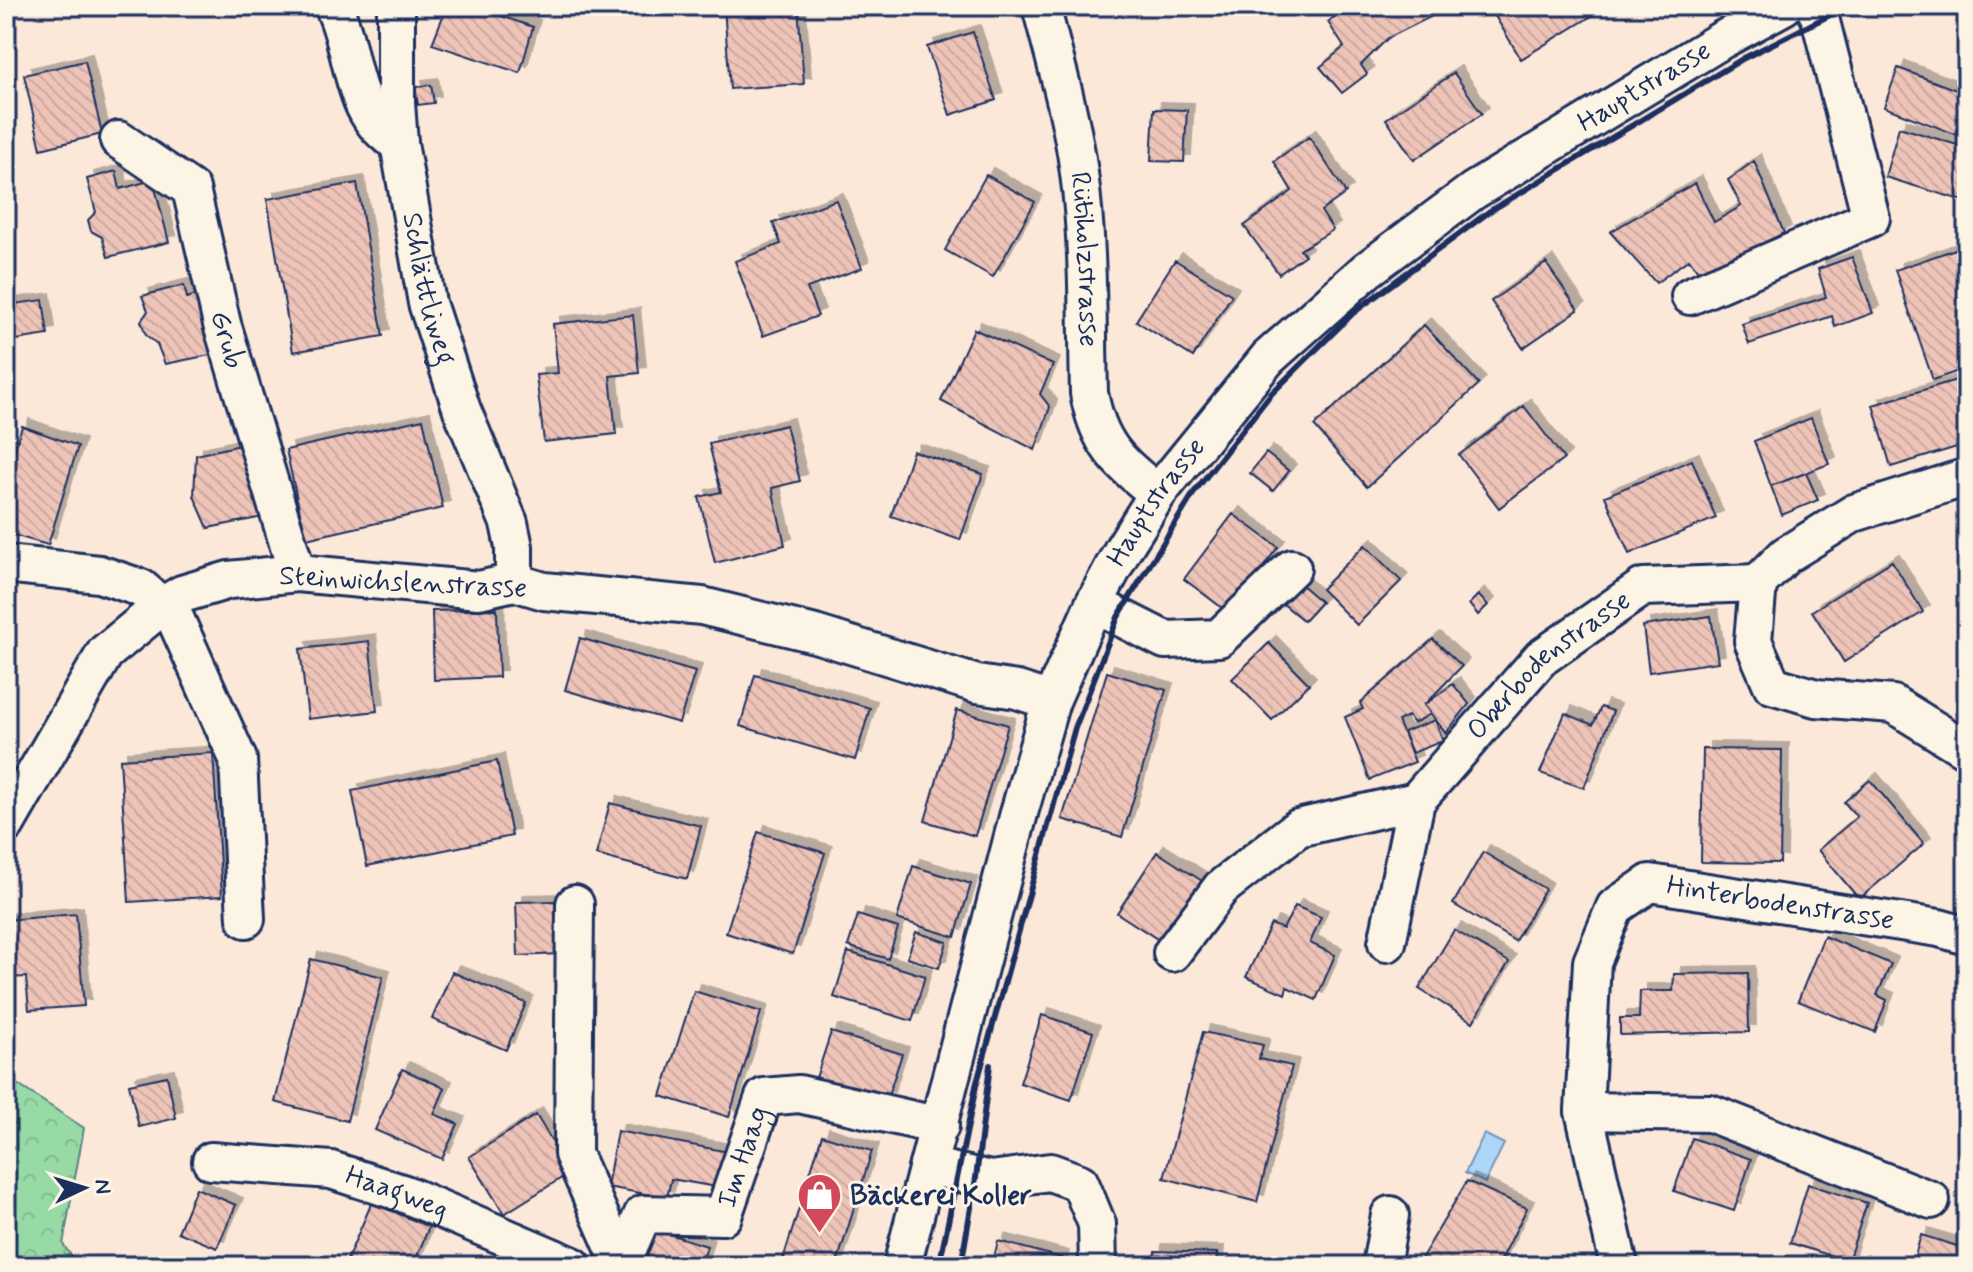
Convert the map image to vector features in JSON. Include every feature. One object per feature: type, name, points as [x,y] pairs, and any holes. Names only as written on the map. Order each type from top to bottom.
[{"type":"street","points":[[333,6],[362,105],[384,135],[399,143]]},
{"type":"street","name":"Schlättliweg","points":[[396,6],[399,143],[427,303],[462,410],[509,523],[514,547],[514,582]]},
{"type":"street","name":"Rütiholzstrasse","points":[[1041,6],[1080,174],[1092,411],[1103,440],[1118,461],[1158,493]]},
{"type":"street","name":"Hauptstrasse","points":[[902,1266],[1051,701],[1094,604],[1158,493],[1268,358],[1367,270],[1473,191],[1658,78],[1784,6]]},
{"type":"street","points":[[1690,296],[1871,218],[1820,18],[1814,6]]},
{"type":"street","name":"Grub","points":[[119,140],[191,189],[222,324],[297,573]]},
{"type":"street","points":[[1967,477],[1854,513],[1786,555],[1758,583],[1753,641],[1772,685],[1816,698],[1893,704],[1967,750]]},
{"type":"street","points":[[6,564],[99,574],[141,588],[175,618],[238,759],[246,919]]},
{"type":"street","points":[[1094,604],[1165,640],[1219,638],[1292,568]]},
{"type":"street","name":"Steinwichslenstrasse","points":[[6,824],[105,653],[162,606],[182,594],[229,580],[297,573],[479,590],[514,582],[544,591],[702,606],[815,634],[977,684],[1017,690],[1051,701]]},
{"type":"street","name":"Oberbodenstrasse","points":[[1387,943],[1416,801],[1541,658],[1643,587],[1758,583]]},
{"type":"street","points":[[1172,953],[1221,888],[1298,828],[1416,801]]},
{"type":"street","name":"Hinterbodenstrasse","points":[[1619,1266],[1584,1111],[1592,962],[1615,907],[1650,883],[1939,928],[1967,936]]},
{"type":"street","points":[[575,904],[573,1154],[621,1266]]},
{"type":"street","name":"Im Haag","points":[[621,1266],[643,1214],[723,1216],[764,1097],[799,1094],[940,1126]]},
{"type":"street","points":[[1584,1111],[1710,1113],[1931,1200]]},
{"type":"street","name":"Haagweg","points":[[211,1161],[331,1170],[405,1194],[573,1266]]},
{"type":"street","points":[[928,1166],[991,1180],[1050,1172],[1080,1183],[1097,1224],[1098,1266]]},
{"type":"street","points":[[1381,1266],[1390,1215]]},
{"type":"green space","points":[[6,1077],[84,1128],[63,1244],[78,1266],[6,1266]]},
{"type":"water","points":[[1484,1134],[1504,1144],[1485,1183],[1465,1173]]},
{"type":"building","points":[[447,6],[472,6],[533,27],[520,73],[432,44]]},
{"type":"building","points":[[724,6],[798,6],[804,84],[730,89]]},
{"type":"building","points":[[1348,6],[1429,6],[1434,15],[1388,38],[1361,65],[1367,74],[1342,93],[1320,67],[1344,47],[1328,22]]},
{"type":"building","points":[[1489,6],[1608,6],[1521,59]]},
{"type":"building","points":[[973,32],[996,100],[950,115],[927,47]]},
{"type":"building","points":[[85,61],[102,134],[41,149],[24,75]]},
{"type":"building","points":[[1898,68],[1967,94],[1955,134],[1884,107]]},
{"type":"building","points":[[1454,73],[1482,114],[1414,160],[1386,119]]},
{"type":"building","points":[[431,85],[434,103],[418,105],[415,87]]},
{"type":"building","points":[[1154,109],[1187,110],[1184,162],[1151,161]]},
{"type":"building","points":[[1899,127],[1967,148],[1967,202],[1885,177]]},
{"type":"building","points":[[1309,137],[1346,193],[1321,211],[1333,230],[1300,250],[1305,255],[1279,274],[1244,226],[1292,191],[1274,161]]},
{"type":"building","points":[[1754,161],[1784,233],[1700,274],[1689,259],[1656,283],[1610,232],[1695,183],[1714,222],[1741,206],[1728,180]]},
{"type":"building","points":[[116,171],[120,189],[153,180],[169,242],[108,257],[102,237],[91,231],[88,220],[96,212],[87,179]]},
{"type":"building","points":[[986,175],[1035,202],[993,277],[945,250]]},
{"type":"building","points":[[357,183],[383,336],[293,352],[267,199]]},
{"type":"building","points":[[836,200],[862,268],[807,288],[818,316],[763,336],[735,261],[781,244],[773,223]]},
{"type":"building","points":[[1967,245],[1967,368],[1933,380],[1895,270]]},
{"type":"building","points":[[1852,257],[1873,313],[1835,327],[1832,316],[1749,344],[1742,324],[1826,297],[1818,269]]},
{"type":"building","points":[[1175,260],[1232,295],[1193,357],[1136,321]]},
{"type":"building","points":[[1546,263],[1578,310],[1523,348],[1491,301]]},
{"type":"building","points":[[184,285],[187,298],[202,293],[215,354],[165,364],[157,344],[146,335],[141,321],[148,311],[142,296]]},
{"type":"building","points":[[43,300],[48,335],[9,341],[6,305]]},
{"type":"building","points":[[633,315],[639,373],[610,376],[616,434],[544,442],[536,375],[558,373],[553,324]]},
{"type":"building","points":[[1424,325],[1479,384],[1367,487],[1314,426]]},
{"type":"building","points":[[974,329],[1053,365],[1040,394],[1050,407],[1035,450],[941,401]]},
{"type":"building","points":[[1963,378],[1967,392],[1967,444],[1891,467],[1873,405]]},
{"type":"building","points":[[1524,406],[1564,459],[1499,508],[1459,455]]},
{"type":"building","points":[[1811,418],[1829,464],[1771,486],[1754,441]]},
{"type":"building","points":[[423,419],[443,508],[306,539],[286,450]]},
{"type":"building","points":[[786,425],[800,481],[772,488],[785,545],[715,563],[699,497],[721,492],[709,444]]},
{"type":"building","points":[[22,426],[78,446],[48,545],[6,533],[6,479]]},
{"type":"building","points":[[249,443],[263,517],[208,528],[194,496],[196,455]]},
{"type":"building","points":[[913,451],[983,474],[960,540],[891,516]]},
{"type":"building","points":[[1266,453],[1289,471],[1273,491],[1250,473]]},
{"type":"building","points":[[1692,460],[1716,518],[1629,554],[1605,496]]},
{"type":"building","points":[[1806,473],[1818,500],[1782,515],[1771,486]]},
{"type":"building","points":[[1233,514],[1278,547],[1229,613],[1184,579]]},
{"type":"building","points":[[1365,545],[1401,581],[1357,625],[1321,589]]},
{"type":"building","points":[[1892,561],[1923,612],[1844,662],[1812,611]]},
{"type":"building","points":[[1298,582],[1321,602],[1304,621],[1281,602]]},
{"type":"building","points":[[1478,595],[1488,605],[1478,615],[1469,604]]},
{"type":"building","points":[[497,609],[499,677],[434,680],[432,611]]},
{"type":"building","points":[[1711,616],[1718,662],[1649,672],[1643,626]]},
{"type":"building","points":[[580,638],[695,672],[679,723],[565,690]]},
{"type":"building","points":[[1433,639],[1462,666],[1424,705],[1431,714],[1414,723],[1408,716],[1398,721],[1415,762],[1370,780],[1345,717],[1363,709],[1360,703]]},
{"type":"building","points":[[369,641],[377,711],[308,719],[300,649]]},
{"type":"building","points":[[1269,643],[1309,684],[1272,720],[1232,679]]},
{"type":"building","points":[[1107,672],[1166,690],[1122,837],[1062,819]]},
{"type":"building","points":[[755,675],[870,708],[855,760],[740,726]]},
{"type":"building","points":[[1453,684],[1469,704],[1446,733],[1424,705]]},
{"type":"building","points":[[1601,707],[1613,711],[1584,788],[1540,773],[1565,713],[1593,725]]},
{"type":"building","points":[[957,710],[1008,725],[975,836],[925,821]]},
{"type":"building","points":[[1435,720],[1443,741],[1412,753],[1403,732]]},
{"type":"building","points":[[1703,749],[1782,750],[1780,863],[1701,862]]},
{"type":"building","points":[[213,753],[222,896],[129,902],[120,759]]},
{"type":"building","points":[[497,761],[512,836],[367,866],[352,791]]},
{"type":"building","points":[[1870,780],[1924,844],[1859,899],[1818,850],[1857,817],[1844,802]]},
{"type":"building","points":[[610,803],[701,826],[687,879],[596,855]]},
{"type":"building","points":[[758,832],[825,853],[793,954],[726,933]]},
{"type":"building","points":[[1157,852],[1202,881],[1162,942],[1117,913]]},
{"type":"building","points":[[1483,852],[1545,889],[1515,941],[1453,904]]},
{"type":"building","points":[[913,866],[971,884],[955,937],[897,919]]},
{"type":"building","points":[[557,901],[559,954],[518,956],[516,902]]},
{"type":"building","points":[[1295,906],[1321,917],[1310,943],[1335,955],[1316,1000],[1287,987],[1285,994],[1246,977],[1271,924],[1283,929]]},
{"type":"building","points":[[76,914],[84,1006],[29,1010],[26,977],[6,978],[6,920]]},
{"type":"building","points":[[858,915],[898,928],[888,959],[848,946]]},
{"type":"building","points":[[1454,930],[1509,962],[1473,1022],[1419,989]]},
{"type":"building","points":[[916,932],[947,942],[939,968],[907,958]]},
{"type":"building","points":[[1824,936],[1891,964],[1877,995],[1887,1000],[1875,1032],[1798,1001]]},
{"type":"building","points":[[848,952],[925,976],[912,1021],[834,997]]},
{"type":"building","points":[[311,959],[383,977],[347,1121],[275,1102]]},
{"type":"building","points":[[452,972],[526,1003],[506,1050],[432,1019]]},
{"type":"building","points":[[1748,973],[1749,1032],[1620,1035],[1620,1018],[1639,1018],[1640,991],[1673,991],[1674,974]]},
{"type":"building","points":[[694,991],[761,1012],[729,1117],[661,1096]]},
{"type":"building","points":[[1042,1015],[1093,1032],[1071,1100],[1020,1083]]},
{"type":"building","points":[[831,1032],[902,1054],[887,1099],[816,1078]]},
{"type":"building","points":[[1203,1032],[1263,1045],[1259,1059],[1292,1066],[1257,1202],[1164,1178]]},
{"type":"building","points":[[402,1069],[445,1088],[434,1114],[458,1124],[442,1159],[375,1130]]},
{"type":"building","points":[[167,1076],[176,1118],[139,1127],[129,1084]]},
{"type":"building","points":[[536,1115],[571,1172],[504,1214],[469,1157]]},
{"type":"building","points":[[617,1131],[729,1152],[722,1188],[671,1179],[667,1198],[607,1187]]},
{"type":"building","points":[[822,1135],[872,1151],[836,1266],[781,1266]]},
{"type":"building","points":[[1692,1138],[1751,1159],[1734,1211],[1674,1191]]},
{"type":"building","points":[[1467,1181],[1527,1208],[1498,1266],[1420,1266],[1421,1259]]},
{"type":"building","points":[[1808,1184],[1867,1203],[1848,1261],[1790,1243]]},
{"type":"building","points":[[196,1188],[236,1205],[217,1248],[178,1232]]},
{"type":"building","points":[[372,1202],[429,1227],[413,1266],[356,1266],[346,1262]]},
{"type":"building","points":[[656,1230],[707,1246],[701,1266],[644,1266]]},
{"type":"building","points":[[1921,1235],[1967,1249],[1967,1266],[1912,1266]]},
{"type":"building","points":[[998,1241],[1062,1258],[1060,1266],[992,1266]]},
{"type":"building","points":[[1155,1251],[1217,1253],[1216,1266],[1154,1266]]},
{"type":"railway","points":[[939,1266],[976,1086],[1075,728],[1118,617],[1195,491],[1270,395],[1353,313],[1490,211],[1744,58],[1848,6]]},
{"type":"railway","points":[[961,1266],[990,1065]]},
{"type":"place","name":"Bäckerei Koller","points":[[819,1235]]}]
